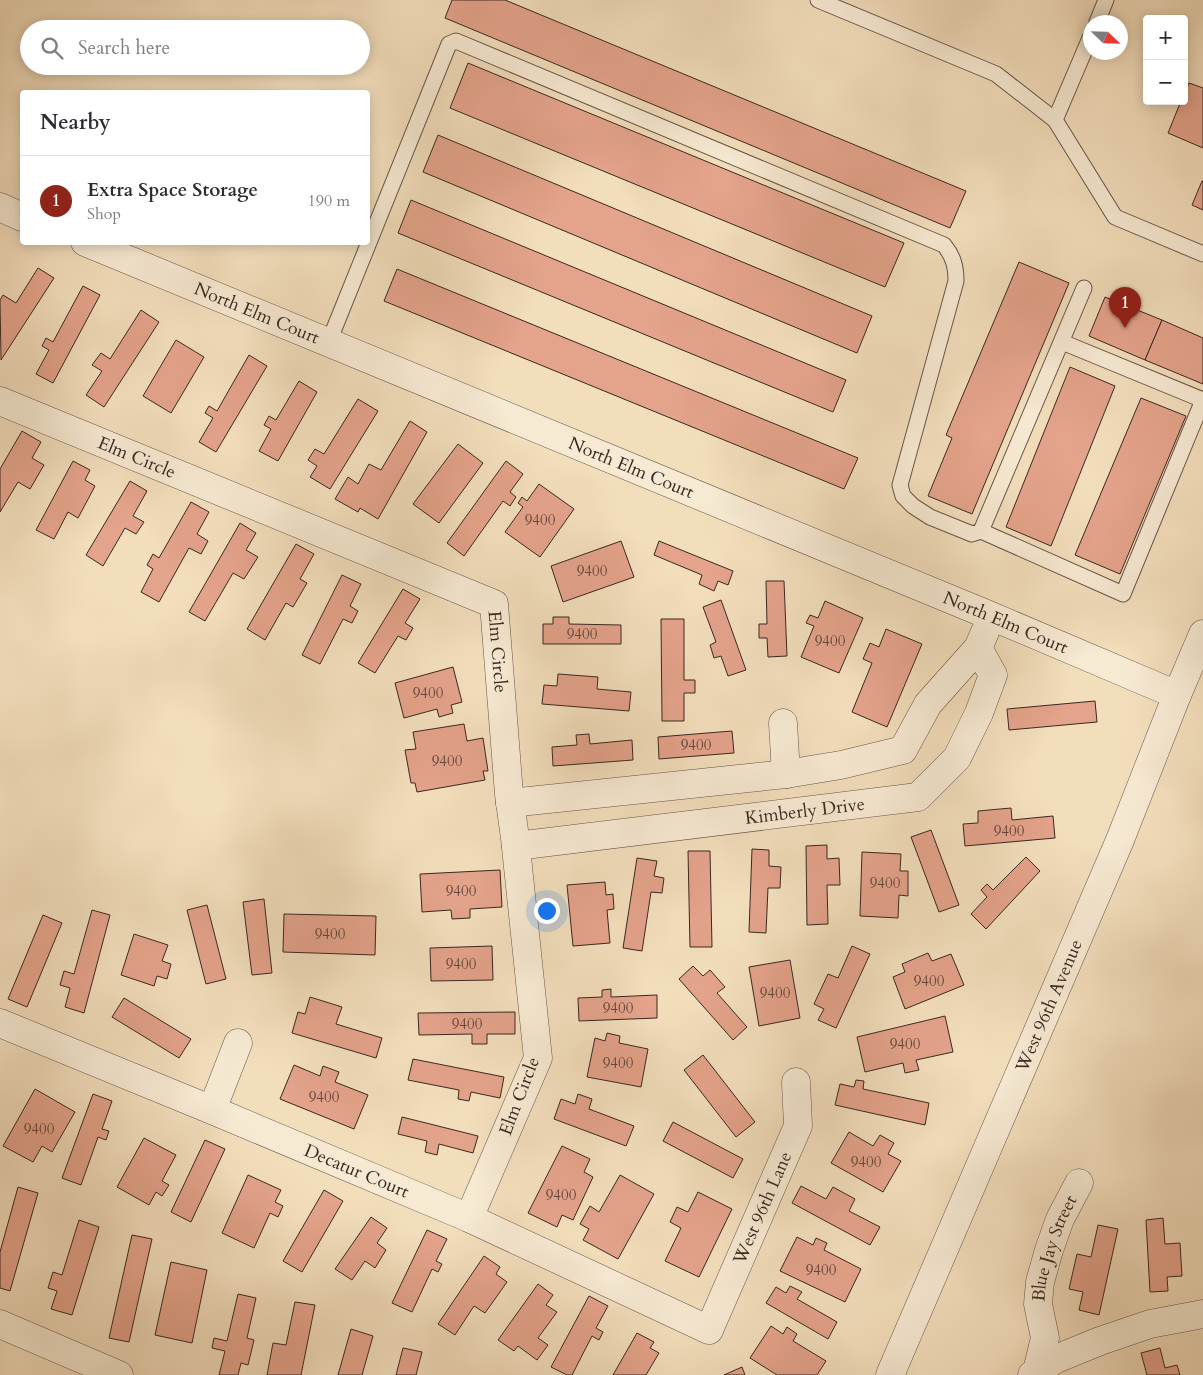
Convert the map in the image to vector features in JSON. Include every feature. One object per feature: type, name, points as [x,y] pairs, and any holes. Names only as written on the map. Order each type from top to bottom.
[{"type":"street","points":[[0,207],[20,216]]},
{"type":"street","name":"North Elm Court","points":[[92,245],[328,344],[991,616],[1177,696]]},
{"type":"street","name":"Elm Circle","points":[[0,401],[494,604],[510,803],[538,1058],[468,1218]]},
{"type":"street","points":[[510,803],[786,774],[841,765],[902,750],[928,704],[978,648],[991,616]]},
{"type":"street","name":"West 96th Avenue","points":[[890,1375],[1120,840],[1203,634]]},
{"type":"street","name":"Kimberly Drive","points":[[516,846],[918,797],[957,758],[980,713],[993,675],[978,648]]},
{"type":"street","points":[[783,724],[786,774]]},
{"type":"street","name":"Decatur Court","points":[[0,1024],[212,1110],[468,1218],[709,1330]]},
{"type":"street","points":[[212,1110],[238,1042]]},
{"type":"street","name":"West 96th Lane","points":[[709,1330],[798,1126],[796,1082]]},
{"type":"street","name":"Blue Jay Street","points":[[1035,1374],[1045,1338],[1038,1304],[1040,1282],[1060,1219],[1079,1183]]},
{"type":"street","points":[[1035,1374],[1056,1359],[1100,1340],[1150,1324],[1203,1314]]},
{"type":"street","points":[[0,1324],[119,1375]]},
{"type":"lane","points":[[818,0],[996,74],[1055,120],[1114,217],[1203,254]]},
{"type":"lane","points":[[1100,15],[1106,0]]},
{"type":"lane","points":[[370,240],[449,44],[456,41],[944,245],[951,253],[956,267],[956,281],[900,485],[902,496],[930,517],[972,534],[981,531],[1123,594],[1202,400],[1062,342]]},
{"type":"lane","points":[[1055,120],[1083,54]]},
{"type":"lane","points":[[328,344],[368,245]]},
{"type":"lane","points":[[981,531],[1084,288]]},
{"type":"building","points":[[452,0],[505,0],[966,191],[950,228],[445,18]]},
{"type":"building","points":[[468,63],[904,243],[885,287],[450,108]]},
{"type":"building","points":[[1189,83],[1203,88],[1203,148],[1168,133],[1179,105],[1188,105]]},
{"type":"building","points":[[438,135],[872,316],[857,353],[423,172]]},
{"type":"building","points":[[1203,181],[1203,210],[1192,205]]},
{"type":"building","points":[[411,200],[846,380],[833,412],[398,233]]},
{"type":"building","points":[[1019,262],[1069,283],[972,514],[928,496],[952,438],[946,435]]},
{"type":"building","points":[[38,268],[54,278],[1,360],[0,300],[3,295],[16,303]]},
{"type":"building","points":[[397,269],[858,458],[844,489],[384,301]]},
{"type":"building","points":[[83,286],[100,295],[53,383],[36,374],[49,350],[42,346],[46,338],[53,342]]},
{"type":"building","points":[[1105,297],[1162,320],[1145,360],[1089,336]]},
{"type":"building","points":[[141,310],[159,322],[104,407],[86,395],[102,371],[92,365],[101,353],[110,359]]},
{"type":"building","points":[[1162,320],[1203,338],[1203,384],[1145,360]]},
{"type":"building","points":[[176,340],[204,357],[171,413],[143,396]]},
{"type":"building","points":[[249,355],[267,366],[216,452],[199,442],[213,418],[205,413],[209,406],[217,411]]},
{"type":"building","points":[[1070,367],[1115,386],[1051,546],[1006,527]]},
{"type":"building","points":[[299,381],[317,392],[278,461],[259,451],[271,429],[264,425],[269,416],[276,420]]},
{"type":"building","points":[[1141,398],[1186,416],[1120,574],[1075,555]]},
{"type":"building","points":[[358,399],[378,411],[330,489],[310,477],[317,466],[308,460],[315,449],[324,454]]},
{"type":"building","points":[[410,421],[427,432],[378,519],[360,508],[358,512],[335,499],[348,477],[358,484],[369,464],[381,470]]},
{"type":"building","points":[[22,431],[41,442],[32,458],[44,465],[30,489],[18,482],[0,512],[0,469]]},
{"type":"building","points":[[458,444],[483,463],[439,523],[413,504]]},
{"type":"building","points":[[73,461],[90,470],[85,480],[95,486],[78,518],[68,512],[54,539],[36,530]]},
{"type":"building","points":[[506,461],[523,474],[510,492],[516,497],[510,506],[503,501],[464,556],[447,543]]},
{"type":"building","points":[[130,481],[147,491],[133,516],[144,522],[136,534],[125,528],[103,566],[86,555]]},
{"type":"building","points":[[539,484],[574,509],[540,557],[505,532],[523,507],[518,503],[522,497],[527,501]]},
{"type":"building","points":[[191,502],[209,512],[197,534],[208,541],[201,554],[189,548],[159,602],[141,592],[153,569],[147,565],[153,554],[159,558]]},
{"type":"building","points":[[240,523],[256,533],[246,550],[258,557],[244,579],[233,573],[205,621],[189,612]]},
{"type":"building","points":[[621,541],[634,577],[563,602],[551,566]]},
{"type":"building","points":[[659,541],[733,571],[728,585],[718,581],[714,591],[699,584],[702,575],[654,555]]},
{"type":"building","points":[[296,544],[314,554],[300,579],[307,583],[293,607],[286,603],[265,640],[247,629]]},
{"type":"building","points":[[342,575],[361,584],[350,606],[358,611],[352,623],[343,619],[320,664],[302,655]]},
{"type":"building","points":[[766,581],[784,581],[787,656],[768,657],[767,638],[759,638],[759,624],[767,624]]},
{"type":"building","points":[[403,589],[420,599],[405,623],[413,628],[406,640],[398,636],[375,673],[358,663]]},
{"type":"building","points":[[721,600],[746,670],[728,676],[721,656],[714,658],[710,645],[716,642],[703,607]]},
{"type":"building","points":[[825,601],[863,618],[839,673],[801,657],[814,626],[806,623],[810,615],[818,618]]},
{"type":"building","points":[[553,617],[569,617],[569,624],[621,625],[621,644],[543,644],[543,624],[553,624]]},
{"type":"building","points":[[661,619],[684,619],[684,680],[695,680],[695,693],[684,693],[684,721],[662,721]]},
{"type":"building","points":[[886,629],[922,644],[887,727],[852,712],[872,663],[863,659],[870,643],[879,647]]},
{"type":"building","points":[[453,667],[462,702],[451,705],[453,713],[439,717],[437,709],[404,718],[395,683]]},
{"type":"building","points":[[558,674],[598,677],[597,689],[631,692],[629,711],[542,704],[544,685],[557,686]]},
{"type":"building","points":[[1095,701],[1097,722],[1009,730],[1007,709]]},
{"type":"building","points":[[464,724],[467,741],[483,738],[488,771],[483,771],[485,780],[417,792],[415,783],[411,783],[405,750],[416,749],[413,732]]},
{"type":"building","points":[[732,731],[734,753],[659,759],[658,737]]},
{"type":"building","points":[[589,734],[590,744],[632,740],[633,760],[553,766],[552,747],[577,745],[576,735]]},
{"type":"building","points":[[1011,808],[1012,820],[1053,816],[1055,838],[965,846],[963,824],[978,823],[978,811]]},
{"type":"building","points":[[931,830],[959,905],[939,912],[911,837]]},
{"type":"building","points":[[827,845],[827,859],[839,858],[840,885],[827,885],[828,924],[807,925],[806,846]]},
{"type":"building","points":[[752,849],[769,850],[769,866],[781,867],[780,888],[768,888],[766,933],[749,932]]},
{"type":"building","points":[[688,851],[710,851],[712,947],[690,947]]},
{"type":"building","points":[[862,852],[901,854],[900,871],[908,871],[908,896],[899,895],[898,918],[860,916]]},
{"type":"building","points":[[1026,857],[1040,871],[986,929],[971,914],[987,897],[981,890],[987,884],[993,890]]},
{"type":"building","points":[[637,858],[657,861],[654,876],[664,878],[662,893],[651,892],[642,951],[623,948]]},
{"type":"building","points":[[500,870],[502,907],[470,909],[470,918],[452,919],[451,910],[422,912],[420,874]]},
{"type":"building","points":[[605,882],[606,895],[613,894],[614,909],[607,910],[610,943],[573,946],[567,885]]},
{"type":"building","points":[[264,899],[272,973],[252,975],[243,902]]},
{"type":"building","points":[[207,905],[226,979],[206,984],[187,910]]},
{"type":"building","points":[[92,910],[110,915],[84,1013],[65,1007],[70,988],[60,985],[64,971],[74,974]]},
{"type":"building","points":[[284,914],[376,916],[375,955],[283,952]]},
{"type":"building","points":[[43,915],[62,923],[27,1007],[8,999]]},
{"type":"building","points":[[134,934],[168,945],[162,961],[171,964],[167,979],[157,976],[154,986],[121,975]]},
{"type":"building","points":[[492,946],[493,980],[431,981],[430,948]]},
{"type":"building","points":[[852,946],[870,954],[836,1028],[818,1020],[824,1009],[814,1004],[828,974],[838,978]]},
{"type":"building","points":[[928,953],[932,961],[951,954],[964,985],[905,1009],[893,977],[905,972],[902,964]]},
{"type":"building","points":[[790,960],[800,1018],[759,1026],[749,967]]},
{"type":"building","points":[[693,966],[703,976],[710,970],[725,987],[717,993],[747,1027],[733,1040],[679,979]]},
{"type":"building","points":[[611,989],[611,997],[657,995],[657,1018],[579,1021],[578,998],[602,997],[602,990]]},
{"type":"building","points":[[310,997],[342,1007],[336,1024],[382,1038],[376,1058],[292,1033],[298,1012],[305,1014]]},
{"type":"building","points":[[124,998],[191,1039],[179,1058],[112,1017]]},
{"type":"building","points":[[515,1012],[515,1034],[487,1034],[487,1044],[472,1044],[472,1034],[419,1035],[418,1013]]},
{"type":"building","points":[[945,1016],[953,1052],[916,1060],[919,1070],[905,1073],[903,1063],[865,1072],[857,1037]]},
{"type":"building","points":[[607,1033],[620,1036],[619,1043],[648,1049],[641,1087],[587,1077],[595,1038],[605,1041]]},
{"type":"building","points":[[703,1055],[755,1122],[736,1137],[684,1070]]},
{"type":"building","points":[[413,1059],[504,1077],[500,1098],[471,1092],[469,1101],[458,1099],[459,1090],[408,1080]]},
{"type":"building","points":[[294,1065],[320,1076],[323,1066],[339,1072],[335,1082],[368,1095],[354,1129],[280,1099]]},
{"type":"building","points":[[856,1080],[864,1081],[863,1089],[929,1103],[925,1125],[835,1105],[840,1084],[854,1087]]},
{"type":"building","points":[[35,1089],[75,1112],[52,1152],[42,1146],[33,1162],[3,1146]]},
{"type":"building","points":[[93,1094],[112,1101],[102,1129],[109,1131],[106,1140],[98,1137],[81,1185],[62,1178]]},
{"type":"building","points":[[578,1094],[592,1099],[589,1109],[634,1126],[626,1146],[554,1119],[561,1099],[575,1104]]},
{"type":"building","points":[[402,1117],[478,1136],[473,1153],[439,1144],[437,1155],[425,1152],[427,1141],[398,1134]]},
{"type":"building","points":[[673,1122],[743,1159],[733,1178],[663,1141]]},
{"type":"building","points":[[849,1132],[873,1146],[880,1135],[894,1143],[888,1154],[901,1161],[883,1192],[831,1163]]},
{"type":"building","points":[[144,1138],[176,1155],[162,1181],[169,1185],[162,1196],[156,1192],[149,1205],[117,1187]]},
{"type":"building","points":[[205,1140],[225,1149],[191,1222],[171,1212]]},
{"type":"building","points":[[562,1146],[590,1159],[584,1172],[593,1177],[573,1220],[562,1215],[557,1227],[528,1213]]},
{"type":"building","points":[[248,1175],[281,1190],[275,1202],[283,1206],[278,1217],[270,1213],[254,1248],[222,1233]]},
{"type":"building","points":[[620,1175],[654,1194],[618,1259],[583,1240],[589,1229],[580,1224],[590,1206],[599,1212]]},
{"type":"building","points":[[801,1186],[826,1199],[833,1187],[855,1199],[849,1211],[880,1227],[870,1245],[792,1203]]},
{"type":"building","points":[[18,1187],[38,1193],[10,1291],[0,1288],[0,1252]]},
{"type":"building","points":[[324,1190],[343,1201],[302,1272],[283,1261]]},
{"type":"building","points":[[698,1192],[732,1209],[699,1277],[665,1261],[681,1228],[670,1222],[677,1207],[688,1212]]},
{"type":"building","points":[[371,1217],[387,1228],[377,1243],[386,1250],[375,1268],[365,1261],[352,1280],[335,1269]]},
{"type":"building","points":[[1163,1218],[1165,1244],[1180,1243],[1182,1276],[1167,1277],[1168,1291],[1150,1292],[1146,1220]]},
{"type":"building","points":[[79,1220],[99,1227],[72,1315],[51,1309],[57,1291],[48,1288],[53,1272],[62,1275]]},
{"type":"building","points":[[1098,1225],[1118,1229],[1099,1315],[1079,1310],[1083,1292],[1069,1289],[1077,1254],[1091,1257]]},
{"type":"building","points":[[427,1230],[447,1239],[436,1261],[442,1264],[438,1272],[432,1269],[412,1312],[392,1303]]},
{"type":"building","points":[[132,1235],[152,1239],[129,1342],[109,1338]]},
{"type":"building","points":[[797,1237],[813,1245],[816,1238],[827,1243],[824,1250],[861,1269],[845,1302],[780,1271]]},
{"type":"building","points":[[484,1256],[500,1267],[496,1274],[507,1282],[485,1313],[474,1306],[455,1335],[438,1324]]},
{"type":"building","points":[[171,1262],[207,1270],[192,1343],[155,1335]]},
{"type":"building","points":[[538,1284],[553,1295],[546,1305],[557,1312],[538,1338],[548,1345],[537,1360],[518,1346],[514,1351],[498,1340]]},
{"type":"building","points":[[790,1286],[802,1292],[797,1299],[837,1322],[828,1339],[766,1303],[776,1287],[786,1293]]},
{"type":"building","points":[[238,1294],[256,1298],[247,1338],[254,1340],[248,1365],[241,1363],[238,1375],[219,1375],[225,1351],[212,1348],[214,1338],[227,1341]]},
{"type":"building","points":[[589,1296],[608,1306],[596,1328],[603,1332],[599,1340],[592,1336],[572,1375],[567,1375],[551,1367]]},
{"type":"building","points":[[295,1302],[315,1305],[301,1375],[267,1375],[273,1343],[286,1345]]},
{"type":"building","points":[[771,1326],[783,1334],[787,1327],[797,1334],[793,1341],[826,1361],[817,1375],[777,1375],[750,1358]]},
{"type":"building","points":[[351,1329],[373,1336],[362,1375],[338,1375]]},
{"type":"building","points":[[637,1333],[654,1342],[650,1348],[659,1353],[646,1375],[613,1375]]},
{"type":"building","points":[[403,1348],[422,1352],[416,1375],[396,1375]]},
{"type":"building","points":[[1160,1348],[1165,1368],[1177,1365],[1180,1375],[1147,1375],[1141,1353]]},
{"type":"building","points":[[742,1367],[745,1375],[724,1375]]},
{"type":"place","name":"Extra Space Storage","points":[[1125,328]]}]
